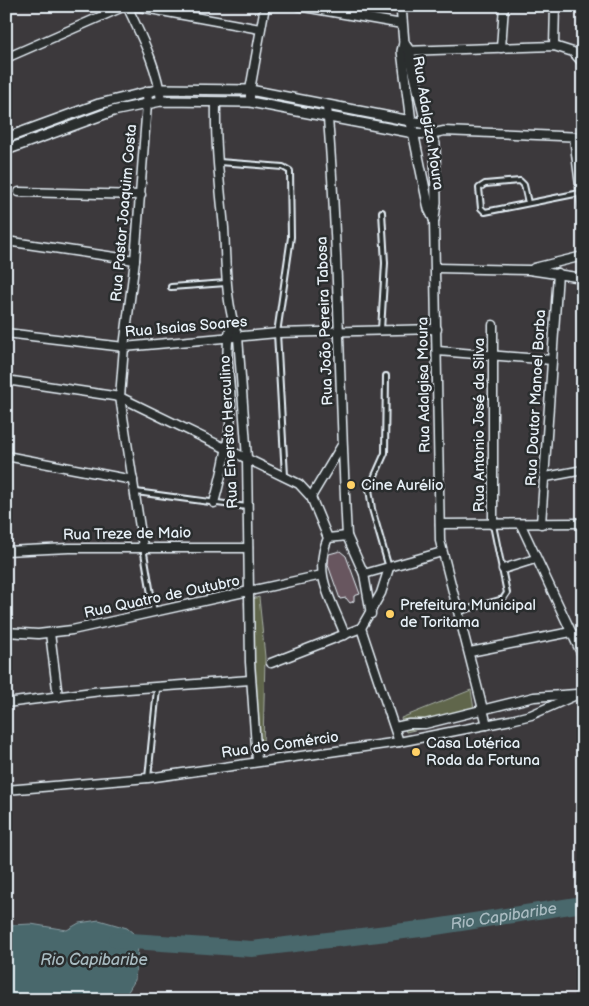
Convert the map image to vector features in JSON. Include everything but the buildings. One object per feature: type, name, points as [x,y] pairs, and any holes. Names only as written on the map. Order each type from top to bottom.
[{"type":"street","points":[[6,58],[126,6],[145,45],[160,89],[161,101]]},
{"type":"street","points":[[134,6],[260,29]]},
{"type":"street","points":[[250,102],[250,90],[265,6]]},
{"type":"street","points":[[298,6],[402,24]]},
{"type":"street","points":[[401,6],[405,48],[554,46],[574,52],[583,63]]},
{"type":"street","points":[[501,48],[504,6]]},
{"type":"street","points":[[554,46],[555,6]]},
{"type":"street","name":"Rua Adalgiza Moura","points":[[405,48],[411,122],[429,208],[434,219]]},
{"type":"street","name":"Rua Adalgiza Moura","points":[[405,48],[426,124],[436,152],[434,219]]},
{"type":"street","points":[[6,138],[99,104],[160,89],[250,90],[426,124],[444,131]]},
{"type":"street","name":"Rua Pastor Joaquim Costa","points":[[143,547],[120,397],[141,195],[148,91]]},
{"type":"street","points":[[6,150],[113,110],[147,102],[161,101],[250,102],[414,133],[430,134],[444,131],[583,137]]},
{"type":"street","name":"Rua Enersto Herculino","points":[[216,102],[215,132],[228,282],[232,322],[238,337],[247,458],[250,680],[257,761]]},
{"type":"street","name":"Rua João Pereira Tabosa","points":[[327,106],[335,198],[342,445],[347,536]]},
{"type":"street","points":[[574,137],[583,210]]},
{"type":"street","points":[[19,192],[141,195]]},
{"type":"street","name":"Rua Adalgisa Moura","points":[[434,219],[442,552],[470,652],[487,725]]},
{"type":"street","points":[[6,241],[135,260]]},
{"type":"street","points":[[529,270],[583,256]]},
{"type":"street","points":[[436,268],[529,270],[583,278]]},
{"type":"street","name":"Rua Doutor Manoel Borba","points":[[541,524],[546,477],[558,274]]},
{"type":"street","points":[[214,504],[227,449],[231,412],[227,338],[232,322]]},
{"type":"street","name":"Rua Antonio José da Silva","points":[[493,325],[493,525]]},
{"type":"street","name":"Rua Isaias Soares","points":[[6,333],[124,347],[277,333],[437,329]]},
{"type":"street","points":[[438,351],[552,360]]},
{"type":"street","points":[[6,380],[120,397],[286,476],[304,488],[311,497],[328,538],[321,554],[322,575],[345,635]]},
{"type":"street","points":[[311,497],[342,445]]},
{"type":"street","points":[[6,456],[133,480]]},
{"type":"street","points":[[546,477],[583,470]]},
{"type":"street","points":[[440,524],[521,525],[583,523]]},
{"type":"street","points":[[521,525],[583,656]]},
{"type":"street","points":[[328,538],[347,536],[364,574],[370,614]]},
{"type":"street","name":"Rua Treze de Maio","points":[[6,552],[68,548],[248,548]]},
{"type":"street","points":[[364,574],[442,552]]},
{"type":"street","points":[[503,569],[536,559]]},
{"type":"street","points":[[271,663],[361,628],[370,614],[389,568]]},
{"type":"street","name":"Rua Quatro de Outubro","points":[[6,632],[50,633],[154,614],[322,575]]},
{"type":"street","points":[[361,628],[399,742]]},
{"type":"street","points":[[50,633],[58,697]]},
{"type":"street","points":[[470,652],[572,633]]},
{"type":"street","points":[[6,704],[101,691],[250,680]]},
{"type":"street","points":[[395,727],[409,724],[426,724],[534,697],[582,693]]},
{"type":"street","name":"Rua do Comércio","points":[[7,790],[148,778],[399,742],[531,715],[582,693]]},
{"type":"lane","points":[[219,162],[283,167],[290,171],[291,237],[277,333],[286,476]]},
{"type":"lane","points":[[528,203],[524,185],[520,180],[485,184],[480,188],[483,212],[580,193]]},
{"type":"lane","points":[[381,330],[385,263],[382,212]]},
{"type":"lane","points":[[171,287],[228,282]]},
{"type":"lane","points":[[386,376],[385,454],[370,489],[372,509],[389,568]]},
{"type":"lane","points":[[134,492],[247,507]]},
{"type":"lane","points":[[458,612],[503,599],[507,593],[493,525]]},
{"type":"lane","points":[[143,547],[154,614]]},
{"type":"lane","points":[[572,633],[583,632]]},
{"type":"lane","points":[[148,778],[157,688]]},
{"type":"green space","points":[[259,597],[265,657],[263,746],[253,747],[244,602]]},
{"type":"green space","points":[[471,690],[475,716],[406,732],[401,718]]},
{"type":"water","name":"Rio Capibaribe","points":[[99,920],[127,928],[133,933],[138,947],[135,980],[123,1000],[6,1000],[6,932],[12,925],[31,924],[67,930],[79,923]]},
{"type":"waterway","name":"Rio Capibaribe","points":[[116,940],[252,949],[429,928],[583,904]]},
{"type":"place","name":"Cine Aurélio","points":[[351,485]]},
{"type":"place","name":"Prefeitura Municipal de Toritama","points":[[390,614]]},
{"type":"place","name":"Casa Lotérica Roda da Fortuna","points":[[416,752]]}]
